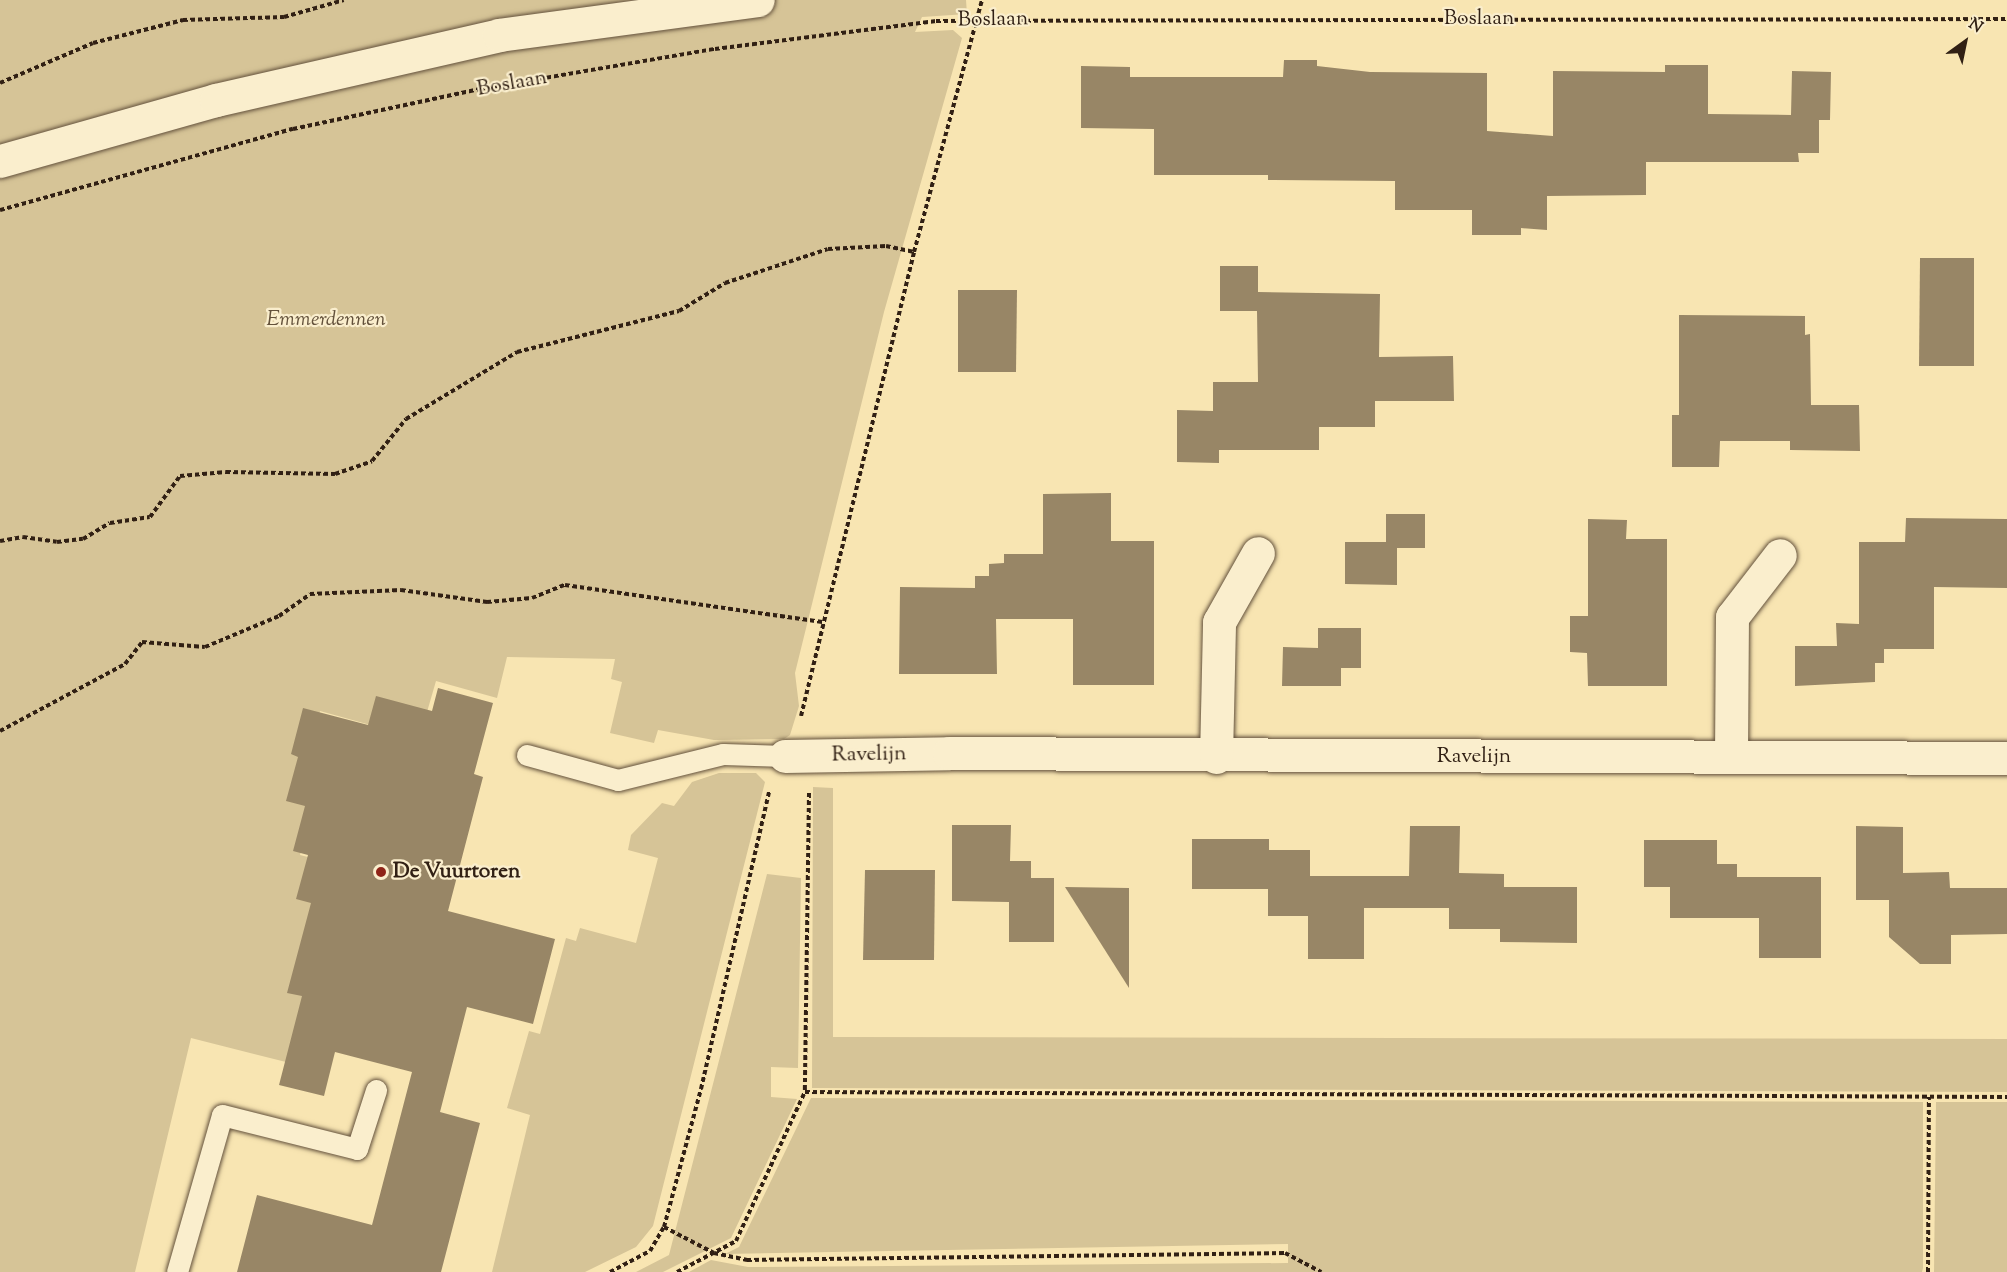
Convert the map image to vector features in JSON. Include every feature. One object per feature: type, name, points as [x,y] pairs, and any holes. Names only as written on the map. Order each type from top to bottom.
[{"type":"street","points":[[0,161],[216,100],[499,35],[758,0]]},
{"type":"street","points":[[1216,757],[1219,622],[1258,553]]},
{"type":"street","points":[[1731,757],[1732,617],[1780,555]]},
{"type":"street","name":"Ravelijn","points":[[798,756],[949,753],[1216,757],[2007,758]]},
{"type":"lane","name":"Ravelijn","points":[[527,755],[618,780],[723,754],[798,756]]},
{"type":"lane","points":[[177,1272],[222,1115],[357,1149],[376,1090]]},
{"type":"path","points":[[0,83],[93,43],[183,20],[284,17],[344,0]]},
{"type":"path","points":[[678,1272],[736,1241],[805,1092],[798,756],[801,719],[822,622],[914,252],[982,0]]},
{"type":"path","name":"Boslaan","points":[[0,210],[293,129],[480,89],[715,49],[936,21],[977,22],[1065,18],[2007,19]]},
{"type":"path","points":[[0,541],[23,537],[57,542],[82,539],[110,523],[150,517],[180,476],[335,474],[372,461],[406,419],[517,352],[679,311],[725,283],[828,249],[886,246],[914,252]]},
{"type":"path","points":[[0,731],[124,664],[142,642],[205,647],[279,616],[310,594],[400,590],[487,602],[532,598],[565,585],[822,622]]},
{"type":"path","points":[[609,1272],[650,1251],[664,1227],[701,1089],[772,782],[798,756]]},
{"type":"path","points":[[805,1092],[2007,1097]]},
{"type":"path","points":[[1928,1272],[1929,1097]]},
{"type":"path","points":[[664,1227],[714,1254],[747,1260],[1285,1253],[1321,1272]]},
{"type":"green space","name":"Emmerdennen","points":[[0,0],[966,0],[967,14],[922,17],[915,32],[953,30],[962,38],[884,312],[795,673],[799,706],[790,735],[784,739],[714,740],[658,730],[654,743],[610,733],[622,682],[611,679],[615,659],[507,657],[497,698],[436,681],[427,712],[374,726],[320,711],[295,796],[315,802],[300,855],[312,858],[332,904],[286,1062],[191,1038],[135,1272],[0,1272]]},
{"type":"green space","points":[[719,773],[756,773],[765,782],[653,1226],[636,1247],[585,1272],[492,1272],[530,1115],[507,1108],[529,1031],[540,1034],[566,938],[576,941],[580,928],[636,943],[658,858],[628,850],[631,835],[662,803],[674,806],[692,782]]},
{"type":"green space","points":[[813,787],[833,788],[833,1037],[2007,1039],[2007,1092],[812,1088]]},
{"type":"green space","points":[[767,874],[801,878],[798,1068],[771,1067],[771,1097],[797,1099],[731,1238],[663,1272],[636,1272],[669,1255]]},
{"type":"green space","points":[[811,1098],[1923,1102],[1923,1268],[1922,1272],[689,1272],[711,1260],[748,1267],[1288,1263],[1288,1244],[725,1254],[739,1247]]},
{"type":"green space","points":[[1936,1102],[2007,1102],[2007,1272],[1934,1272]]},
{"type":"building","points":[[1284,60],[1317,60],[1317,66],[1370,72],[1487,73],[1487,131],[1553,136],[1553,71],[1665,72],[1665,65],[1708,65],[1708,114],[1791,115],[1792,71],[1831,72],[1830,120],[1819,120],[1819,153],[1798,153],[1799,162],[1646,162],[1646,195],[1547,196],[1547,230],[1521,228],[1521,235],[1472,235],[1472,210],[1395,210],[1395,181],[1268,180],[1268,175],[1154,175],[1154,129],[1081,128],[1081,66],[1130,67],[1130,77],[1283,77]]},
{"type":"building","points":[[1920,258],[1974,258],[1974,366],[1919,366]]},
{"type":"building","points":[[1220,266],[1258,266],[1258,292],[1380,294],[1379,357],[1453,356],[1454,401],[1375,401],[1375,427],[1319,427],[1319,450],[1219,450],[1219,463],[1177,462],[1177,410],[1213,411],[1213,382],[1258,382],[1257,311],[1220,311]]},
{"type":"building","points":[[958,290],[1017,290],[1016,372],[958,372]]},
{"type":"building","points":[[1679,315],[1805,316],[1805,335],[1810,334],[1811,405],[1859,405],[1860,451],[1790,450],[1790,441],[1720,441],[1719,467],[1672,467],[1672,415],[1679,415]]},
{"type":"building","points":[[1111,493],[1111,541],[1154,541],[1154,685],[1073,685],[1073,619],[996,619],[997,674],[899,674],[900,587],[975,588],[975,576],[989,576],[989,564],[1004,563],[1004,554],[1043,554],[1043,494]]},
{"type":"building","points":[[1386,514],[1425,514],[1425,548],[1397,548],[1397,585],[1345,584],[1345,542],[1386,542]]},
{"type":"building","points":[[1906,518],[2007,519],[2007,588],[1934,587],[1934,649],[1884,649],[1884,663],[1875,663],[1875,682],[1795,686],[1795,646],[1837,646],[1836,623],[1859,624],[1859,542],[1905,542]]},
{"type":"building","points":[[1588,519],[1627,520],[1626,539],[1667,539],[1667,686],[1588,686],[1587,653],[1570,652],[1570,616],[1588,616]]},
{"type":"building","points":[[1318,628],[1361,628],[1361,668],[1341,668],[1341,686],[1282,686],[1283,647],[1318,648]]},
{"type":"building","name":"De Vuurtoren","points":[[438,688],[493,703],[474,774],[483,777],[448,911],[555,939],[533,1024],[467,1007],[440,1112],[480,1123],[441,1272],[237,1272],[257,1195],[372,1225],[412,1072],[335,1052],[324,1096],[279,1085],[302,996],[287,993],[311,903],[296,899],[308,855],[293,851],[305,806],[286,801],[298,757],[291,754],[303,708],[368,725],[376,696],[432,711]]},
{"type":"building","points":[[952,825],[1011,825],[1010,861],[1031,861],[1031,878],[1054,878],[1054,942],[1009,942],[1009,902],[952,901]]},
{"type":"building","points":[[1410,826],[1460,826],[1459,873],[1504,874],[1504,887],[1577,887],[1577,943],[1500,942],[1500,929],[1449,929],[1449,908],[1364,908],[1364,959],[1308,959],[1308,916],[1268,916],[1268,889],[1192,889],[1192,839],[1269,839],[1269,850],[1310,850],[1310,876],[1409,876]]},
{"type":"building","points":[[1856,826],[1903,827],[1903,873],[1949,872],[1950,888],[2007,888],[2007,934],[1951,935],[1951,964],[1920,964],[1889,937],[1889,900],[1856,900]]},
{"type":"building","points":[[1644,840],[1717,840],[1717,864],[1737,864],[1737,877],[1821,877],[1821,958],[1759,958],[1759,918],[1670,918],[1670,887],[1644,887]]},
{"type":"building","points":[[865,870],[935,870],[934,960],[863,960]]},
{"type":"building","points":[[1065,887],[1129,888],[1129,988]]},
{"type":"place","name":"De Vuurtoren","points":[[381,872]]}]
